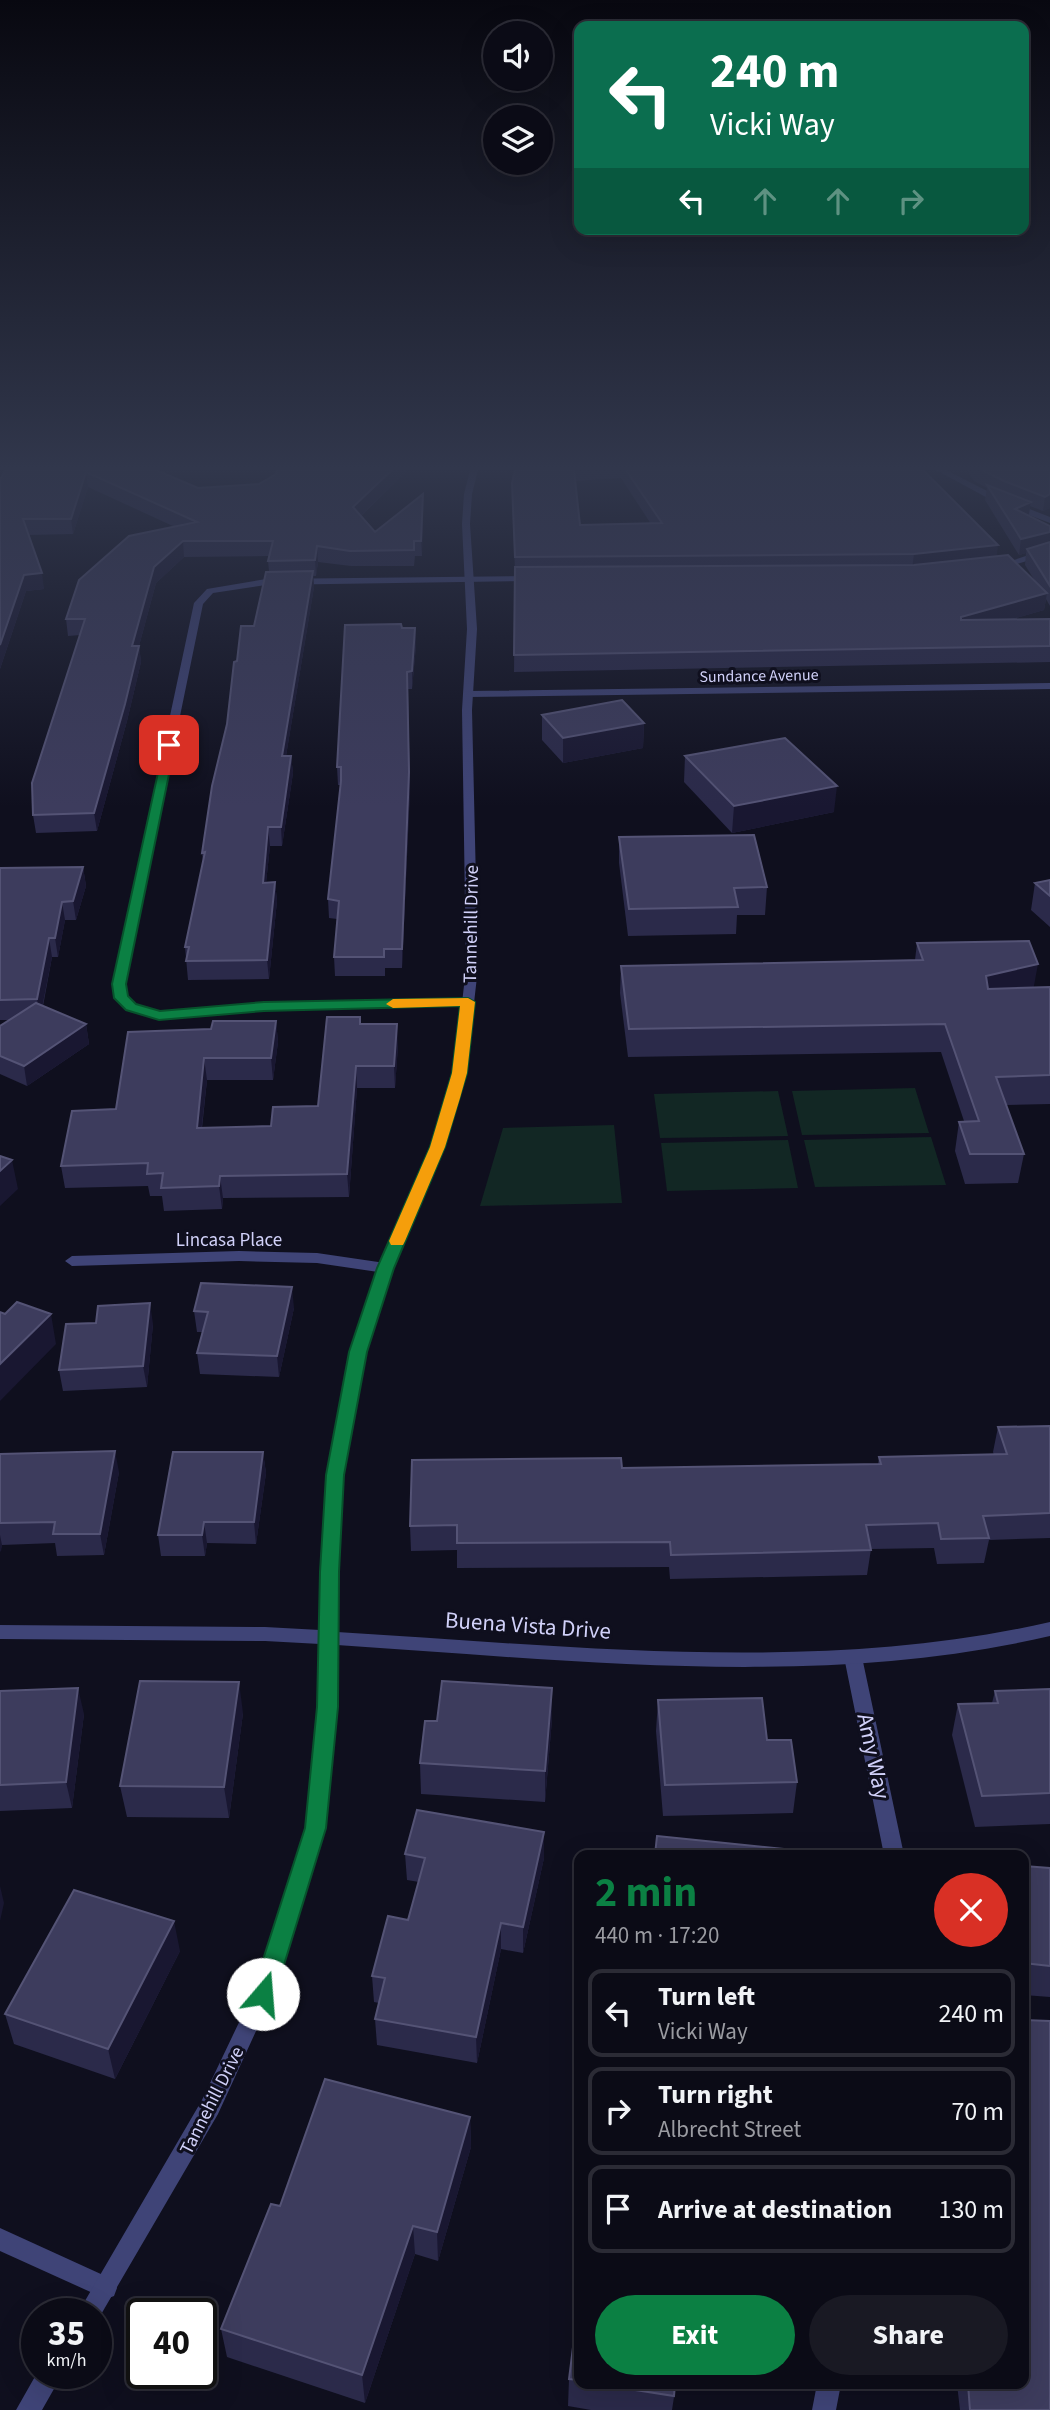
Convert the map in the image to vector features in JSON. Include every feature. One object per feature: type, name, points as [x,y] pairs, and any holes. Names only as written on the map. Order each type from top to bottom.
[{"type":"street","points":[[262,582],[220,588],[210,592],[199,603],[119,984],[121,998],[131,1007],[159,1015],[264,1006],[468,1002]]},
{"type":"street","name":"Tannehill Drive","points":[[100,2298],[211,2107],[263,1994],[316,1828],[327,1707],[335,1475],[358,1352],[385,1268],[438,1147],[460,1073],[473,928],[468,694],[472,629],[470,582]]},
{"type":"street","name":"Sundance Avenue","points":[[468,694],[1050,686]]},
{"type":"street","name":"Lincasa Place","points":[[72,1261],[239,1256],[317,1258],[385,1268]]},
{"type":"street","name":"Buena Vista Drive","points":[[0,1632],[244,1633],[683,1660],[853,1657],[1007,1639],[1050,1629]]},
{"type":"street","name":"Amy Way","points":[[853,1657],[893,1850]]},
{"type":"street","points":[[0,2239],[106,2288]]},
{"type":"street","points":[[28,2410],[41,2389]]},
{"type":"street","points":[[824,2410],[828,2389]]},
{"type":"green space","points":[[915,1088],[929,1133],[802,1135],[792,1091]]},
{"type":"green space","points":[[778,1091],[788,1136],[660,1138],[654,1094]]},
{"type":"green space","points":[[614,1125],[622,1203],[480,1206],[503,1128]]},
{"type":"green space","points":[[931,1137],[946,1185],[815,1187],[804,1140]]},
{"type":"green space","points":[[788,1140],[798,1188],[667,1191],[661,1143]]},
{"type":"building","points":[[0,582],[21,582],[0,645]]},
{"type":"building","points":[[78,582],[150,582],[132,646],[139,646],[125,704],[94,813],[33,815],[32,783],[85,619],[66,619]]},
{"type":"building","points":[[264,582],[311,582],[282,756],[291,756],[281,827],[268,827],[263,883],[275,882],[267,960],[186,961],[189,947],[185,947],[205,852],[202,853],[212,786],[227,724],[241,626],[254,626]]},
{"type":"building","points":[[515,582],[1036,582],[1047,593],[961,617],[961,620],[1050,619],[1050,646],[514,655]]},
{"type":"building","points":[[401,624],[402,628],[415,628],[412,671],[407,672],[409,772],[402,949],[384,949],[384,957],[334,957],[339,901],[328,899],[341,781],[341,767],[337,767],[345,625]]},
{"type":"building","points":[[622,700],[644,723],[563,738],[542,715]]},
{"type":"building","points":[[785,738],[837,786],[734,806],[685,756]]},
{"type":"building","points":[[754,835],[767,887],[734,888],[738,907],[629,909],[619,837]]},
{"type":"building","points":[[83,867],[73,901],[62,902],[55,938],[49,938],[37,999],[0,1000],[0,868]]},
{"type":"building","points":[[1050,880],[1050,896],[1035,883]]},
{"type":"building","points":[[1029,941],[1038,964],[986,976],[988,989],[1050,987],[1050,1075],[996,1077],[1024,1154],[970,1154],[959,1122],[979,1121],[945,1024],[629,1029],[621,966],[923,960],[917,943]]},
{"type":"building","points":[[36,1003],[86,1024],[24,1066],[0,1056],[0,1026]]},
{"type":"building","points":[[327,1017],[360,1017],[360,1024],[397,1024],[394,1066],[356,1066],[347,1174],[220,1176],[219,1186],[161,1188],[163,1173],[147,1174],[148,1163],[61,1166],[72,1111],[116,1109],[128,1032],[211,1029],[213,1021],[276,1021],[271,1058],[204,1058],[197,1128],[271,1126],[273,1107],[318,1106]]},
{"type":"building","points":[[0,1156],[12,1160],[0,1171]]},
{"type":"building","points":[[201,1283],[292,1287],[277,1356],[197,1353],[208,1312],[194,1311]]},
{"type":"building","points":[[17,1302],[51,1314],[0,1364],[0,1312],[5,1314]]},
{"type":"building","points":[[150,1303],[143,1366],[59,1370],[66,1324],[96,1323],[98,1306]]},
{"type":"building","points":[[1050,1426],[1050,1513],[983,1516],[989,1538],[941,1539],[938,1523],[866,1525],[871,1550],[671,1555],[670,1542],[457,1543],[457,1525],[410,1526],[412,1460],[621,1458],[622,1468],[881,1464],[879,1457],[1007,1454],[998,1427]]},
{"type":"building","points":[[115,1451],[100,1534],[53,1534],[55,1522],[0,1523],[0,1454]]},
{"type":"building","points":[[173,1452],[263,1452],[254,1522],[204,1522],[202,1535],[158,1535]]},
{"type":"building","points":[[140,1681],[239,1682],[224,1787],[120,1786]]},
{"type":"building","points":[[442,1681],[552,1688],[545,1771],[420,1763],[425,1721],[437,1721]]},
{"type":"building","points":[[78,1688],[66,1782],[0,1785],[0,1691]]},
{"type":"building","points":[[1050,1689],[1050,1793],[982,1796],[958,1704],[998,1703],[995,1691]]},
{"type":"building","points":[[762,1698],[767,1740],[791,1740],[797,1782],[665,1785],[658,1700]]},
{"type":"building","points":[[417,1810],[544,1832],[523,1927],[501,1923],[476,2037],[375,2019],[385,1978],[372,1976],[388,1916],[408,1920],[425,1858],[405,1854]]},
{"type":"building","points":[[657,1836],[793,1850],[656,1850]]},
{"type":"building","points":[[1029,1866],[1050,1868],[1050,1966],[1029,1964]]},
{"type":"building","points":[[74,1890],[174,1921],[108,2049],[5,2014]]},
{"type":"building","points":[[1029,2020],[1050,2021],[1050,2410],[970,2410],[968,2389],[1029,2389]]},
{"type":"building","points":[[325,2079],[470,2117],[437,2232],[413,2226],[362,2375],[221,2329],[271,2204],[280,2206]]},
{"type":"building","points":[[574,2339],[574,2380],[569,2379]]},
{"type":"building","points":[[629,2389],[675,2389],[674,2396]]},
{"type":"slow traffic","points":[[393,1004],[468,1002],[460,1073],[438,1147],[397,1241]]},
{"type":"route","points":[[169,745],[119,984],[121,998],[131,1007],[159,1015],[264,1006],[468,1002],[460,1073],[438,1147],[385,1268],[358,1352],[335,1475],[328,1690],[316,1828],[263,1994]]}]
